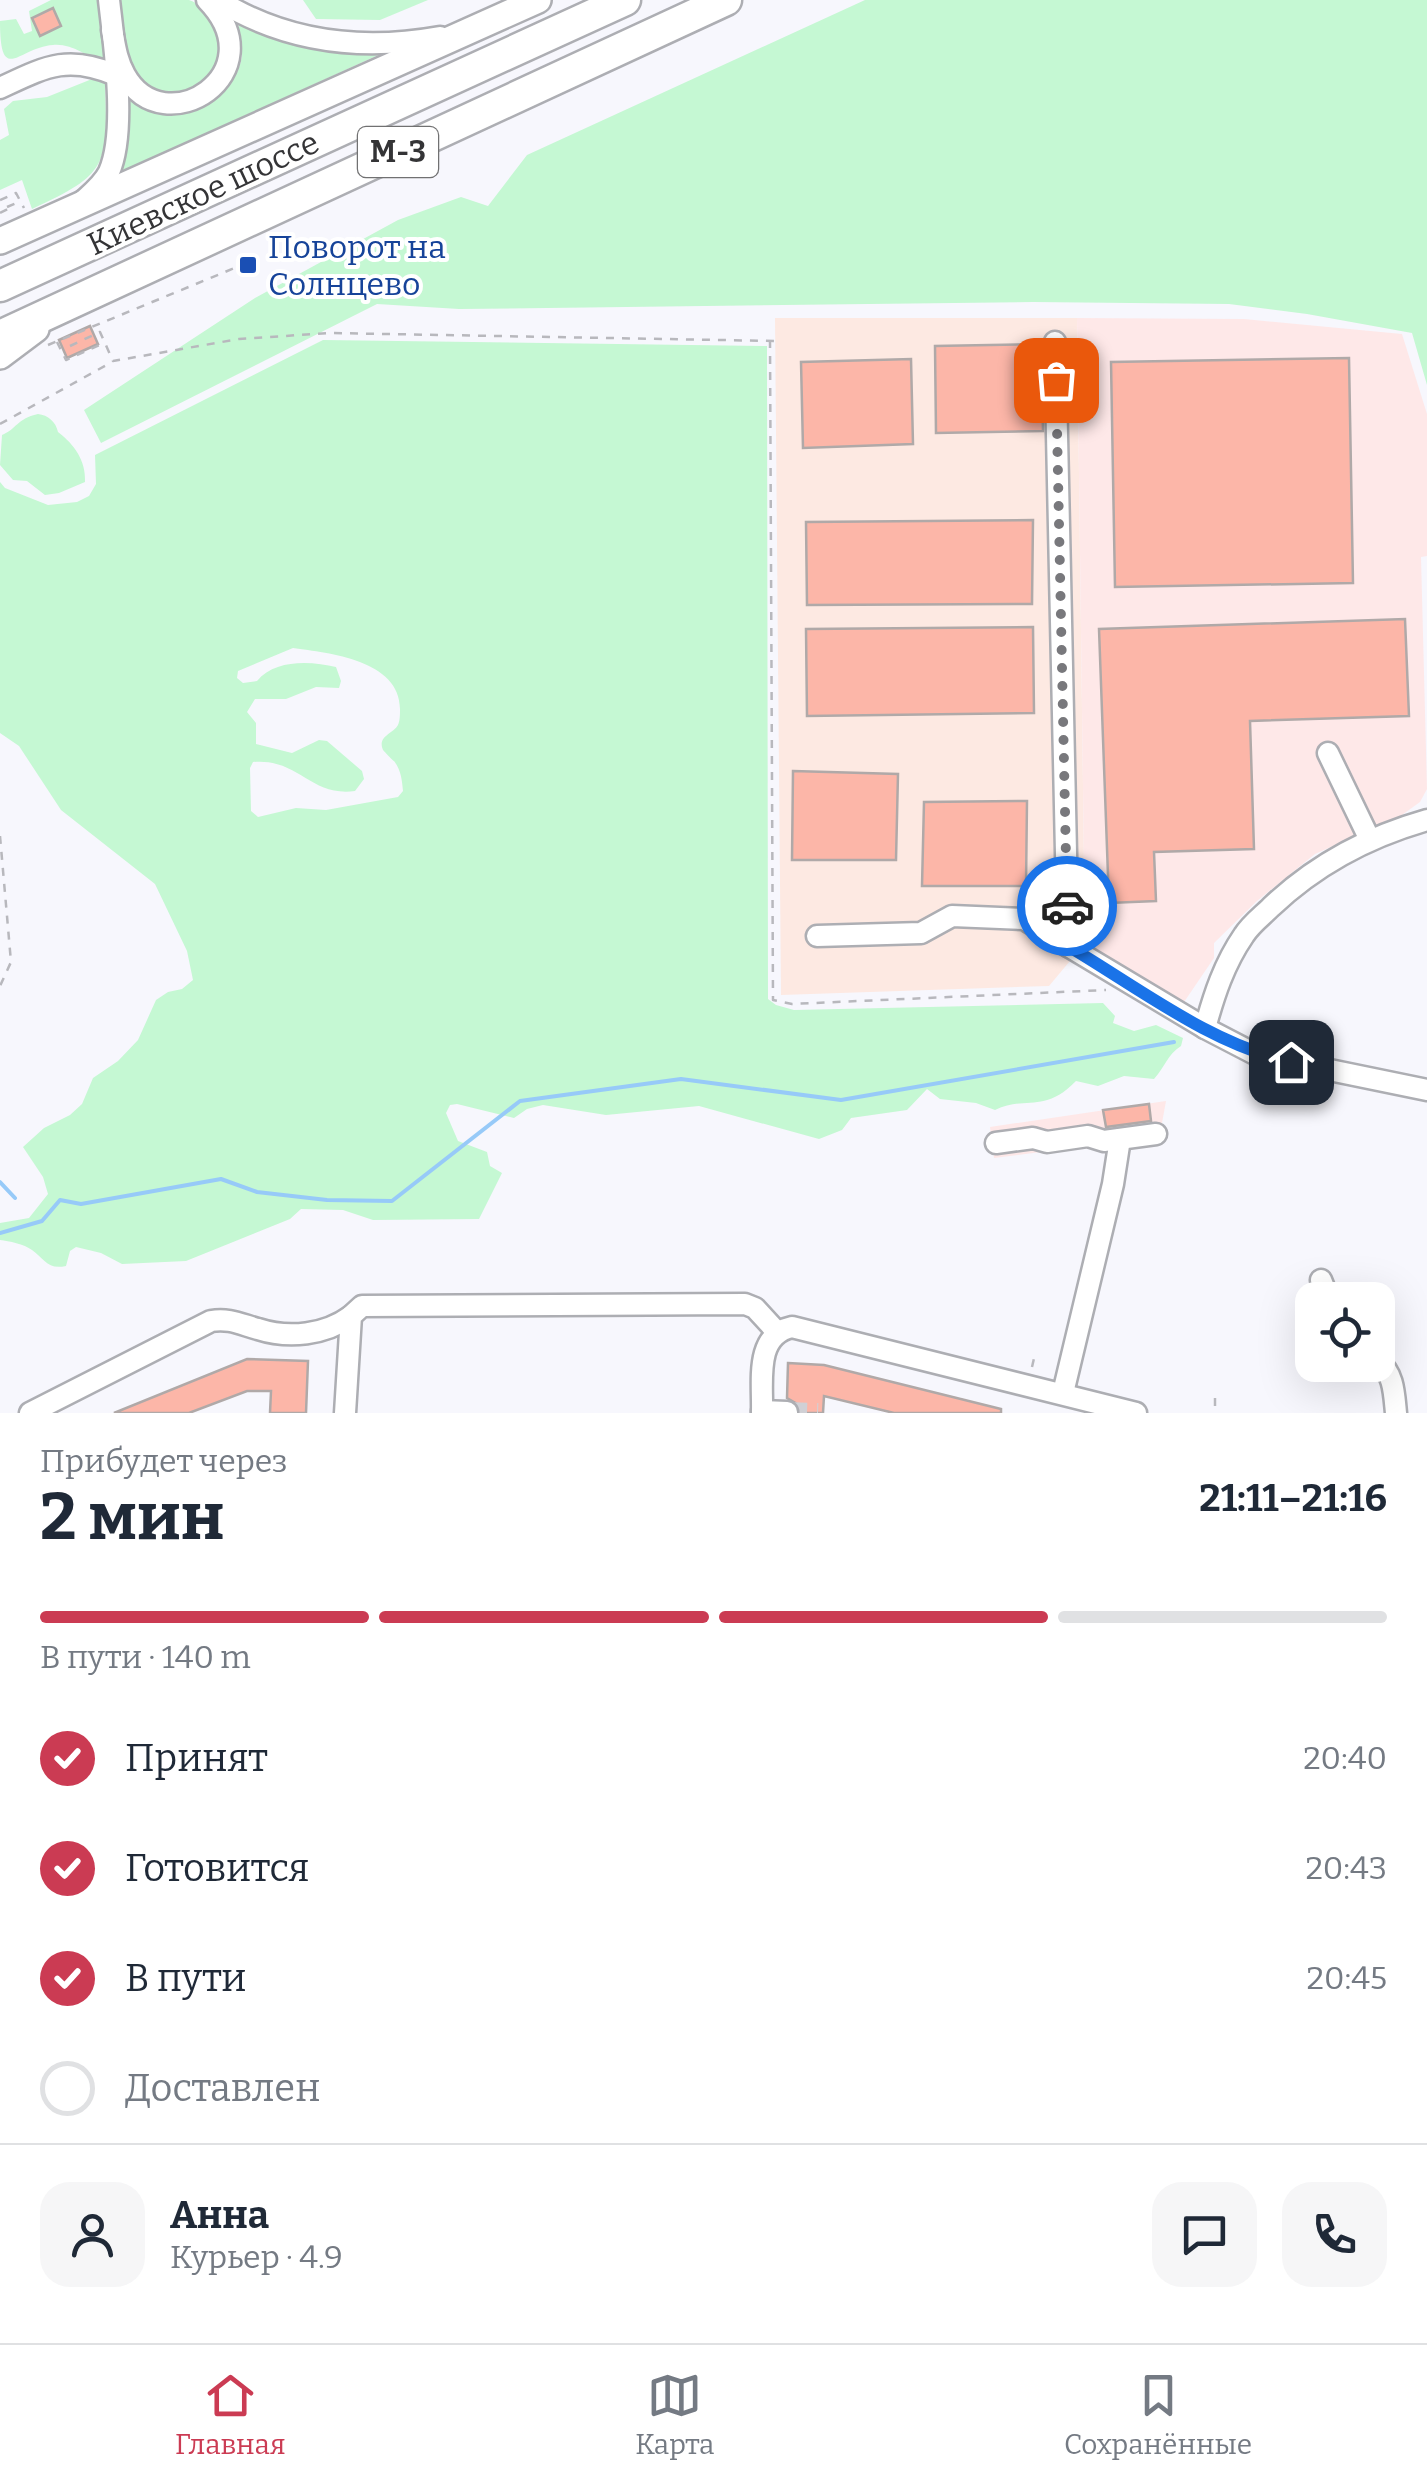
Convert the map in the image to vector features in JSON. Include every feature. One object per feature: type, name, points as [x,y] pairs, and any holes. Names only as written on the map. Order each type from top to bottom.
[{"type":"highway","name":"Киевское шоссе","points":[[0,286],[625,0]]},
{"type":"highway","name":"Киевское шоссе","points":[[0,336],[726,0]]},
{"type":"main road","points":[[0,240],[538,0]]},
{"type":"main road","points":[[0,356],[70,304]]},
{"type":"street","points":[[74,208],[98,188],[112,163],[116,75],[110,0]]},
{"type":"street","points":[[112,30],[126,78],[138,91],[152,99],[188,102],[217,85],[230,56],[224,23],[207,0]]},
{"type":"street","points":[[218,0],[276,29],[318,41],[402,44],[486,24]]},
{"type":"street","points":[[0,88],[55,64],[70,62],[116,75]]},
{"type":"street","points":[[1056,342],[1068,946]]},
{"type":"street","points":[[1328,753],[1370,840]]},
{"type":"street","points":[[1205,1028],[1219,979],[1246,932],[1303,880],[1341,852],[1427,820]]},
{"type":"street","points":[[817,936],[921,933],[952,916],[1024,920],[1205,1028],[1257,1054],[1427,1090]]},
{"type":"street","points":[[996,1143],[1088,1136],[1104,1142],[1156,1134]]},
{"type":"street","points":[[1062,1393],[1120,1140]]},
{"type":"street","points":[[30,1413],[210,1321],[231,1320],[263,1331],[298,1334],[323,1330],[362,1306],[745,1304],[756,1308],[777,1332]]},
{"type":"street","points":[[345,1413],[351,1316]]},
{"type":"street","points":[[786,1412],[762,1412],[764,1351],[777,1332],[792,1327],[1062,1393],[1093,1407],[1136,1413]]},
{"type":"street","points":[[1392,1382],[1396,1413]]},
{"type":"path","points":[[0,200],[16,193],[26,214]]},
{"type":"path","points":[[0,213],[20,201]]},
{"type":"path","points":[[105,342],[66,360],[56,341],[254,260]]},
{"type":"path","points":[[96,323],[113,361]]},
{"type":"path","points":[[62,353],[100,332]]},
{"type":"path","points":[[0,424],[113,361],[239,339],[330,333],[772,341],[773,1000],[792,1004],[1138,988]]},
{"type":"path","points":[[0,836],[11,962],[0,986]]},
{"type":"path","points":[[1030,1375],[1035,1354]]},
{"type":"path","points":[[1215,1398],[1215,1406]]},
{"type":"shaded area","points":[[775,318],[1077,318],[1085,943],[1049,986],[781,995]]},
{"type":"shaded area","points":[[1077,318],[1244,319],[1402,334],[1427,414],[1427,556],[1421,557],[1427,789],[1420,802],[1402,815],[1315,854],[1257,901],[1214,943],[1214,958],[1182,1005],[1085,943]]},
{"type":"shaded area","points":[[1166,1101],[1158,1145],[1127,1150],[1124,1155],[1079,1147],[994,1158],[990,1127]]},
{"type":"green space","points":[[51,0],[99,0],[105,64],[60,45],[8,58],[1,41],[0,21],[16,19],[24,34],[32,31],[29,11]]},
{"type":"green space","points":[[119,0],[189,0],[205,10],[216,25],[222,47],[219,66],[209,81],[175,94],[157,91],[140,80],[125,54]]},
{"type":"green space","points":[[303,0],[428,0],[380,20],[316,19]]},
{"type":"green space","points":[[865,0],[1427,0],[1427,385],[1412,333],[1229,304],[1033,302],[459,309],[377,304],[101,443],[84,410],[255,298],[398,220],[461,197],[488,206],[527,155]]},
{"type":"green space","points":[[238,22],[292,41],[385,52],[116,174],[125,155],[126,90],[169,110],[193,111],[204,107],[224,92],[237,72],[242,51]]},
{"type":"green space","points":[[92,79],[103,80],[105,84],[106,133],[98,164],[89,176],[32,209],[22,180],[0,190],[0,140],[9,135],[4,109],[13,101],[47,97]]},
{"type":"green space","points":[[323,340],[767,346],[768,999],[794,1010],[1103,1003],[1115,1016],[1113,1023],[1134,1031],[1156,1025],[1183,1038],[1181,1046],[1154,1079],[1124,1076],[1098,1086],[1076,1081],[1045,1101],[995,1110],[976,1103],[940,1099],[927,1089],[907,1110],[851,1118],[842,1130],[819,1139],[699,1106],[606,1115],[543,1105],[514,1118],[450,1105],[446,1113],[458,1141],[487,1152],[490,1166],[502,1173],[479,1219],[373,1220],[343,1210],[301,1209],[290,1219],[186,1261],[122,1264],[101,1253],[76,1247],[70,1251],[66,1266],[60,1267],[50,1265],[25,1246],[0,1240],[0,1223],[29,1218],[48,1194],[43,1177],[23,1147],[82,1104],[93,1078],[118,1061],[138,1040],[156,1000],[193,980],[187,951],[155,884],[61,810],[19,746],[0,733],[0,482],[5,488],[48,505],[77,502],[89,496],[96,484],[95,455]],"holes":[[[293,648],[360,662],[388,680],[397,693],[400,717],[382,745],[402,779],[403,791],[398,797],[326,810],[296,808],[258,817],[251,811],[253,762],[282,766],[340,791],[355,791],[364,779],[362,771],[327,741],[319,740],[292,753],[256,744],[256,723],[247,712],[255,699],[286,699],[316,687],[339,688],[336,667],[316,664],[283,665],[257,681],[243,683],[237,678],[238,671]]]},
{"type":"green space","points":[[38,414],[51,420],[74,448],[84,467],[85,482],[45,495],[27,481],[13,480],[0,465],[2,435]]},
{"type":"building","points":[[53,8],[61,26],[40,36],[32,18]]},
{"type":"building","points":[[90,326],[98,344],[67,358],[59,340]]},
{"type":"building","points":[[1041,344],[1043,431],[936,433],[935,346]]},
{"type":"building","points":[[1349,358],[1353,583],[1115,587],[1111,362]]},
{"type":"building","points":[[911,359],[913,444],[803,448],[801,362]]},
{"type":"building","points":[[1033,520],[1032,604],[807,605],[806,522]]},
{"type":"building","points":[[1405,619],[1409,716],[1250,721],[1254,849],[1154,852],[1156,901],[1109,903],[1099,629]]},
{"type":"building","points":[[1033,627],[1034,713],[807,716],[806,629]]},
{"type":"building","points":[[793,771],[898,774],[896,860],[792,860]]},
{"type":"building","points":[[1027,801],[1026,886],[922,886],[924,802]]},
{"type":"building","points":[[1149,1104],[1151,1121],[1106,1127],[1103,1110]]},
{"type":"building","points":[[247,1359],[308,1361],[306,1413],[270,1413],[271,1391],[247,1391],[189,1413],[114,1413]]},
{"type":"building","points":[[788,1363],[824,1365],[1001,1409],[1001,1413],[894,1413],[824,1396],[823,1413],[801,1413],[799,1405],[787,1398]]},
{"type":"waterway","points":[[0,1233],[42,1221],[60,1200],[81,1204],[221,1179],[257,1192],[327,1200],[392,1201],[520,1101],[681,1079],[841,1100],[1174,1042]]},
{"type":"waterway","points":[[0,1182],[15,1198]]},
{"type":"tunnel","points":[[787,1412],[818,1413]]},
{"type":"way so far","points":[[1056,380],[1067,906]]},
{"type":"place","name":"Поворот на Солнцево","points":[[248,265]]},
{"type":"route","points":[[1067,906],[1068,946],[1205,1028],[1257,1054],[1291,1062]]}]
